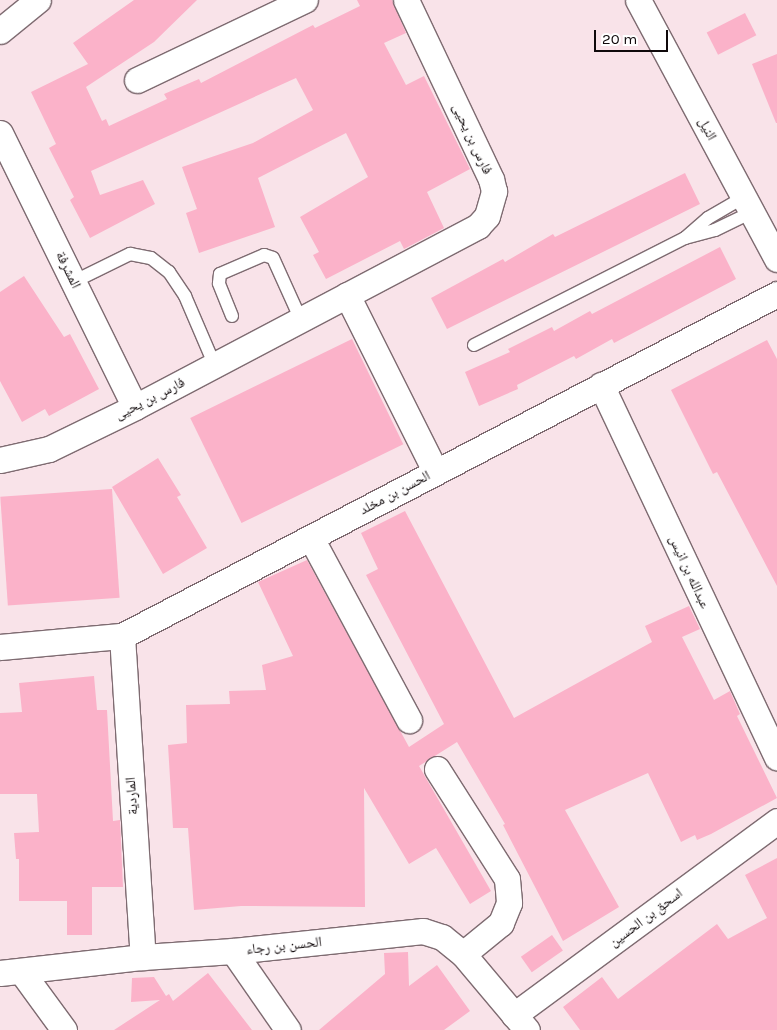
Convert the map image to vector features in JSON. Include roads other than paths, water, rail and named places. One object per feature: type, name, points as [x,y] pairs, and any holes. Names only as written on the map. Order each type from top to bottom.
[{"type":"street","points":[[0,32],[38,0]]},
{"type":"street","points":[[137,80],[305,0]]},
{"type":"street","name":"فارس بن يحيى","points":[[0,460],[49,449],[135,408],[478,226],[492,204],[491,179],[406,0]]},
{"type":"street","name":"النيل","points":[[638,0],[777,259]]},
{"type":"street","name":"المشرفة","points":[[0,133],[135,408]]},
{"type":"street","name":"الحسن بن مخلد","points":[[0,647],[122,636],[777,294]]},
{"type":"street","points":[[347,295],[435,471]]},
{"type":"street","name":"عبدالله بن انيس","points":[[601,385],[777,758]]},
{"type":"street","points":[[310,538],[409,720]]},
{"type":"street","name":"الماردية","points":[[122,636],[143,956]]},
{"type":"street","points":[[438,769],[508,879],[510,903],[501,923],[463,954]]},
{"type":"street","name":"اسحق بن الحسين","points":[[520,1023],[777,821]]},
{"type":"street","name":"الحسن بن رجاء","points":[[11,972],[143,956],[233,951],[423,931],[442,937],[463,954],[520,1023]]},
{"type":"street","points":[[233,951],[288,1030]]},
{"type":"street","points":[[11,972],[64,1030]]},
{"type":"lane","points":[[474,345],[685,238],[714,230],[748,204]]},
{"type":"lane","points":[[73,282],[130,254],[151,258],[168,272],[185,296],[215,366]]},
{"type":"lane","points":[[232,316],[219,283],[220,274],[264,255],[273,258],[301,320]]}]
